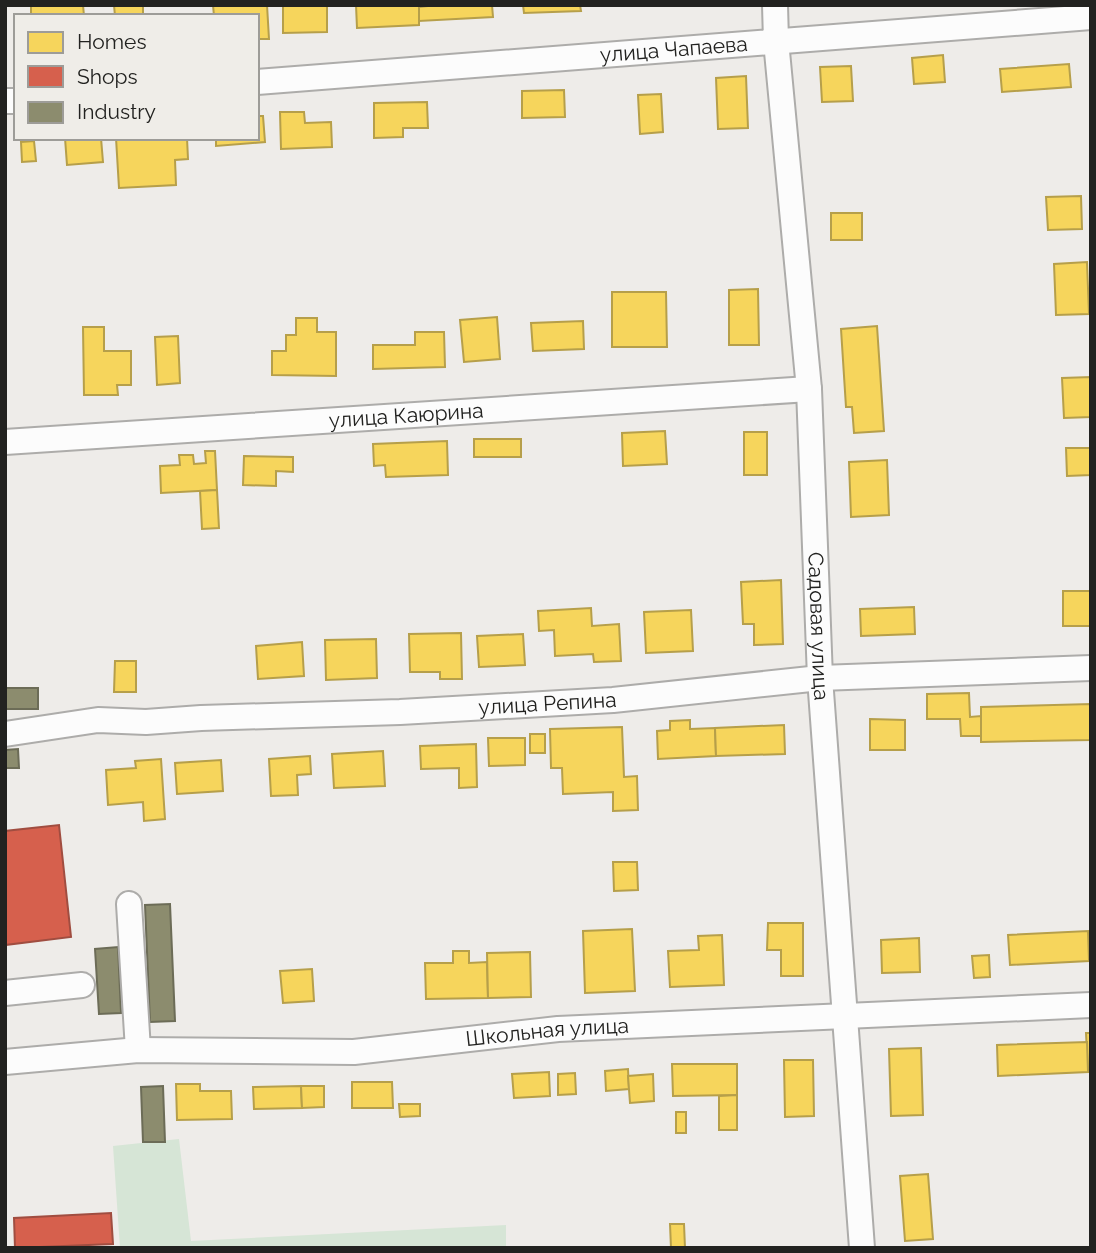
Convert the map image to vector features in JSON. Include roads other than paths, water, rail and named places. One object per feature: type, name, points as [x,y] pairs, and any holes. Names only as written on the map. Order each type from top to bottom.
[{"type":"street","name":"Садовая улица","points":[[775,5],[808,389],[820,678],[862,1248]]},
{"type":"street","name":"улица Чапаева","points":[[259,82],[1091,17]]},
{"type":"street","name":"улица Каюрина","points":[[5,442],[808,389]]},
{"type":"street","name":"улица Репина","points":[[5,734],[98,720],[146,722],[400,712],[613,700],[820,678],[1091,668]]},
{"type":"street","points":[[129,904],[138,1050]]},
{"type":"street","points":[[5,993],[82,985]]},
{"type":"street","name":"Школьная улица","points":[[5,1062],[138,1050],[354,1052],[558,1029],[844,1014],[1091,1005]]}]
